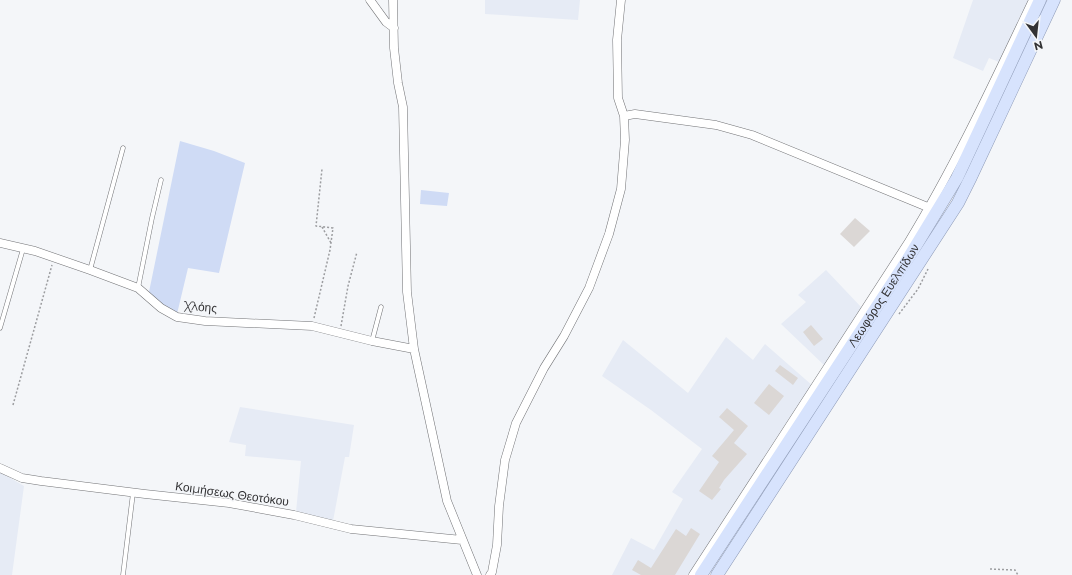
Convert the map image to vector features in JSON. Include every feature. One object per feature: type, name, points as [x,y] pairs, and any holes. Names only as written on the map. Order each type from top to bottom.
[{"type":"main road","name":"Λεωφόρος Ευελπίδων","points":[[701,575],[947,197],[1040,0]]},
{"type":"main road","name":"Λεωφόρος Ευελπίδων","points":[[717,575],[958,203],[972,177],[1054,0]]},
{"type":"street","points":[[370,0],[386,22],[394,28]]},
{"type":"street","points":[[393,0],[394,48],[398,83],[403,107],[407,292],[414,349],[447,501],[477,575]]},
{"type":"street","points":[[490,575],[492,572],[497,546],[499,506],[505,460],[516,423],[544,368],[564,336],[589,288],[609,234],[621,189],[625,140],[624,116],[618,98],[617,40],[621,0]]},
{"type":"street","points":[[693,575],[930,208],[1033,0]]},
{"type":"street","points":[[624,116],[635,114],[716,125],[752,135],[930,208]]},
{"type":"street","name":"Χλόης","points":[[0,243],[54,257],[138,288],[161,308],[177,317],[205,321],[312,326],[339,334],[414,349]]},
{"type":"street","name":"Κοιμήσεως Θεοτόκου","points":[[0,468],[22,478],[133,493],[229,503],[294,515],[351,529],[462,540]]},
{"type":"lane","points":[[90,270],[123,148]]},
{"type":"lane","points":[[138,288],[161,180]]},
{"type":"lane","points":[[0,328],[23,249]]},
{"type":"lane","points":[[372,341],[381,307]]},
{"type":"lane","points":[[123,575],[133,493]]},
{"type":"path","points":[[312,326],[333,228],[316,226],[322,169]]},
{"type":"path","points":[[322,226],[331,243]]},
{"type":"path","points":[[339,334],[348,286],[357,252]]},
{"type":"path","points":[[13,405],[54,257]]},
{"type":"path","points":[[990,569],[1015,570],[1018,575]]},
{"type":"shaded area","points":[[485,0],[580,0],[578,20],[485,14]]},
{"type":"shaded area","points":[[973,0],[1029,0],[999,62],[989,58],[983,71],[953,58]]},
{"type":"shaded area","points":[[180,141],[214,151],[245,163],[219,273],[188,268],[177,314],[166,310],[149,292]]},
{"type":"shaded area","points":[[421,190],[449,193],[447,206],[420,204]]},
{"type":"shaded area","points":[[826,270],[862,308],[825,366],[781,324],[806,302],[798,295]]},
{"type":"shaded area","points":[[726,337],[753,360],[765,344],[813,386],[689,575],[612,575],[631,538],[654,550],[683,499],[672,492],[702,449],[651,410],[602,376],[623,340],[688,393]]},
{"type":"shaded area","points":[[240,407],[354,425],[349,457],[345,457],[333,521],[296,512],[301,461],[245,456],[246,445],[229,442]]},
{"type":"shaded area","points":[[0,472],[24,486],[12,575],[0,575]]},
{"type":"building","points":[[855,218],[870,231],[854,247],[840,234]]},
{"type":"building","points":[[811,325],[823,339],[814,346],[803,332]]},
{"type":"building","points":[[780,365],[798,378],[793,385],[775,371]]},
{"type":"building","points":[[769,384],[784,396],[769,415],[754,403]]},
{"type":"building","points":[[727,408],[748,426],[734,443],[747,454],[724,480],[719,488],[721,489],[712,500],[699,491],[719,462],[712,456],[734,430],[719,417]]},
{"type":"building","points":[[691,528],[700,534],[675,575],[641,575],[632,570],[638,560],[651,568],[676,529],[686,536]]}]
